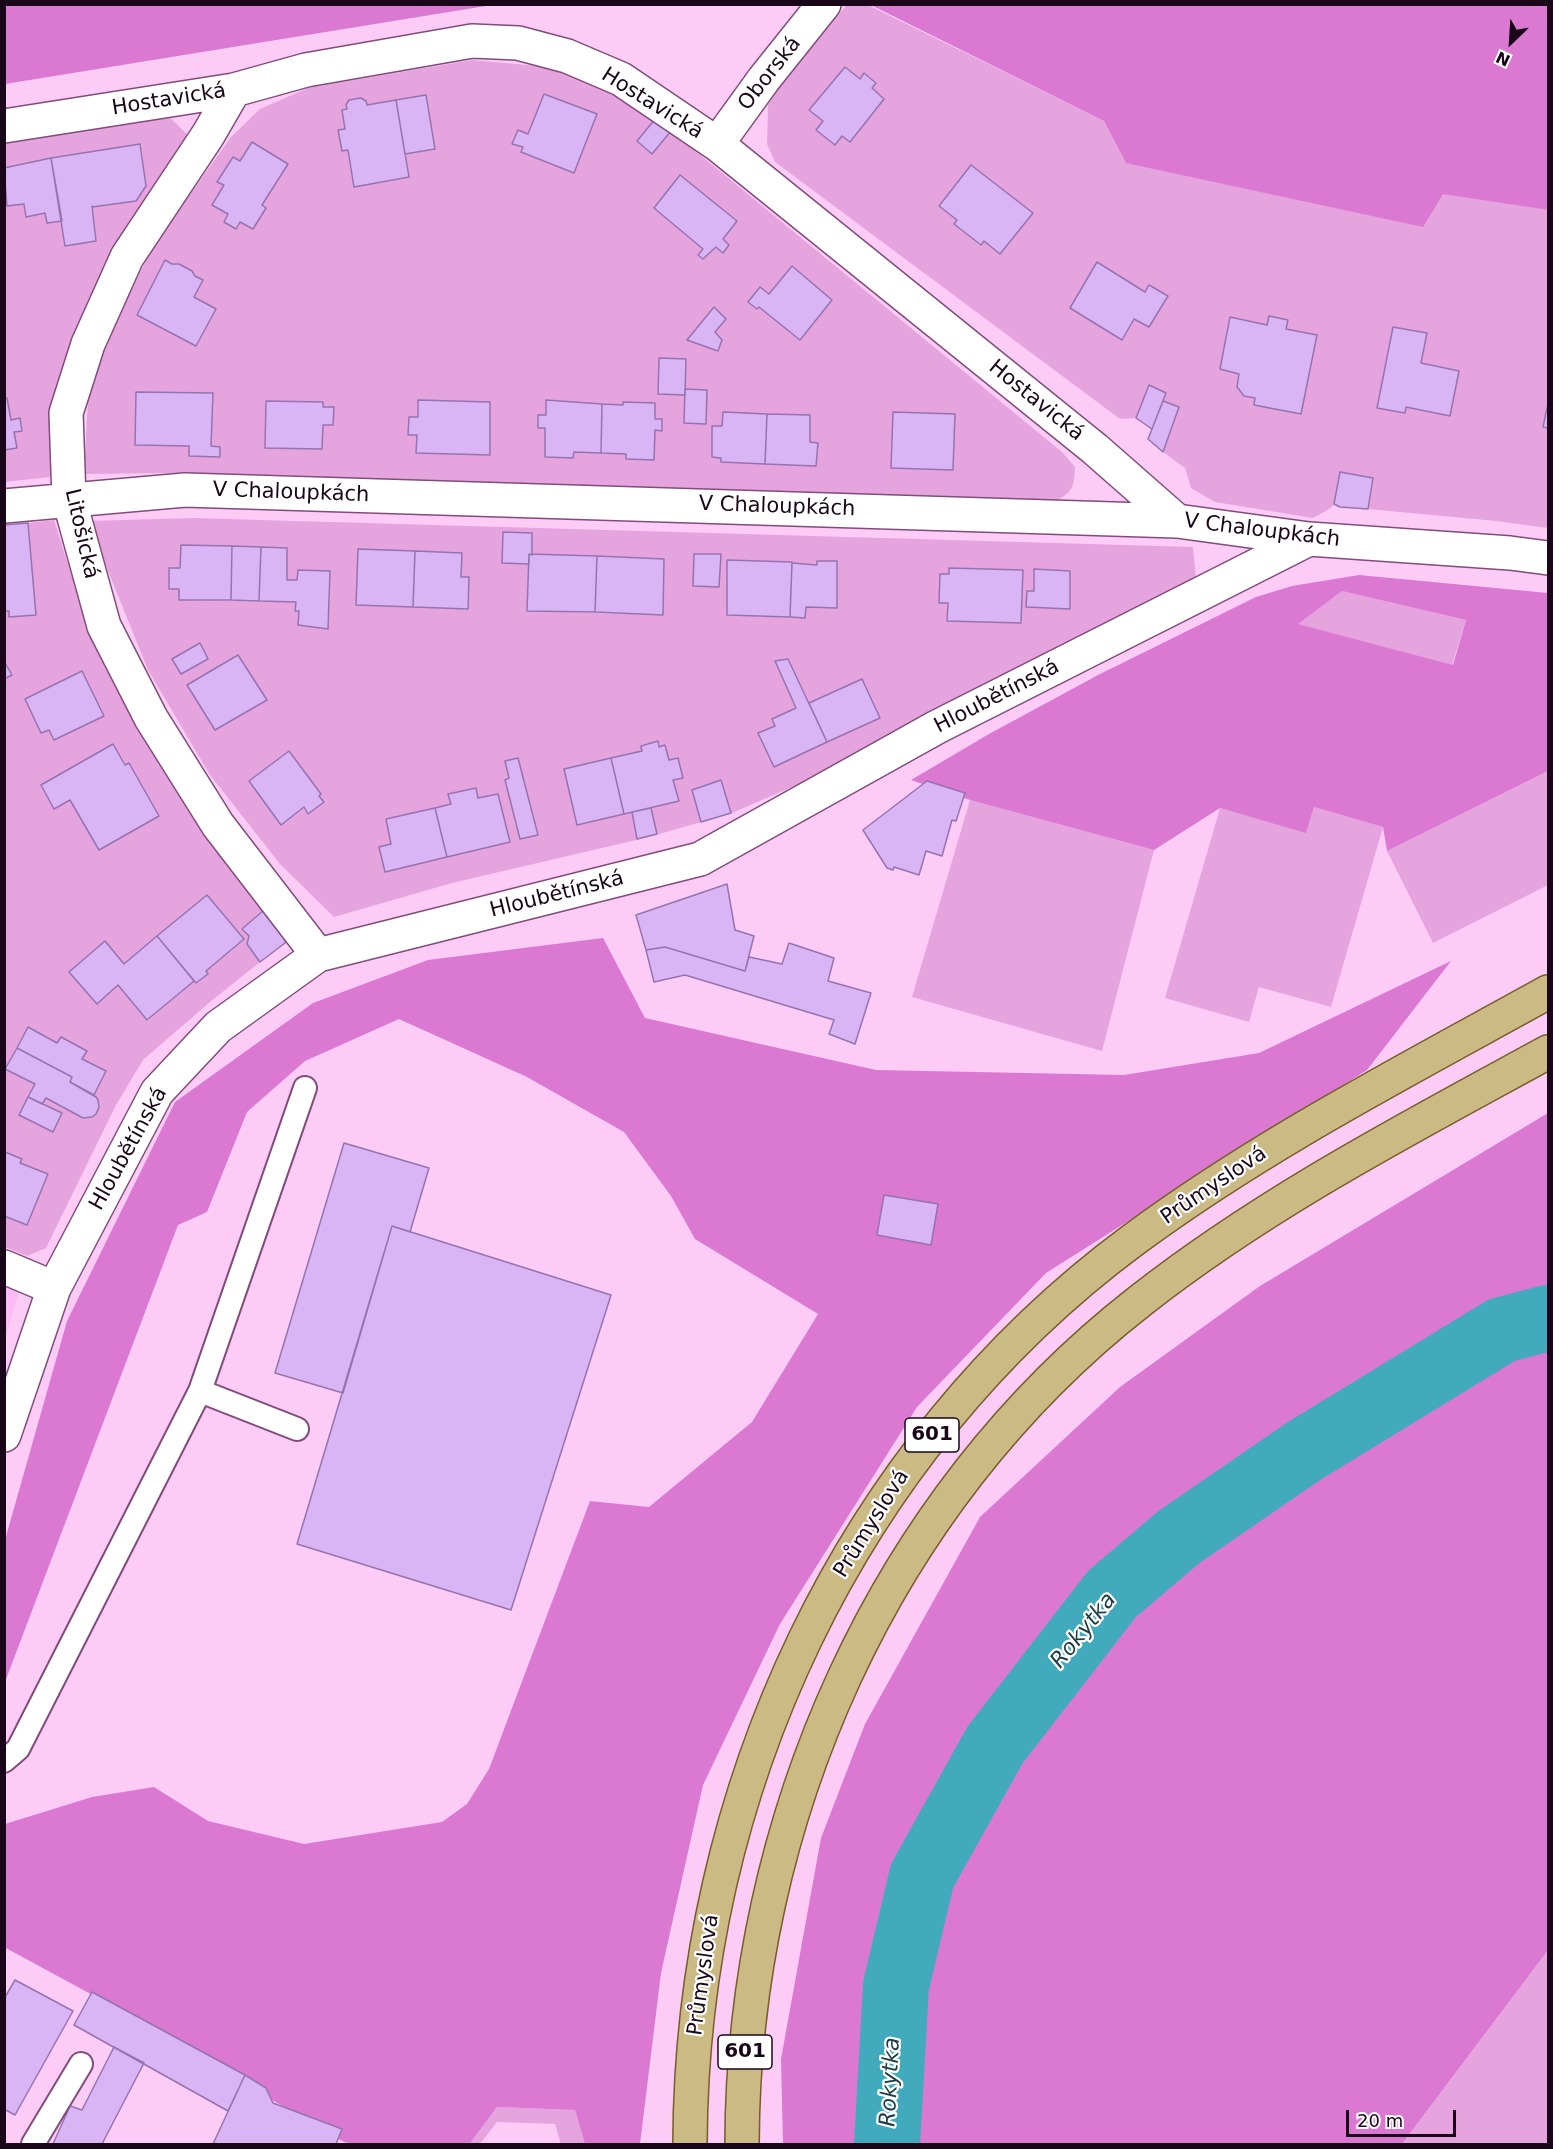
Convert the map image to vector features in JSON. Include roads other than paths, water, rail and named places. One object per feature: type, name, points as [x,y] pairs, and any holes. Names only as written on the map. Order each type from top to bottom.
[{"type":"main road","name":"Průmyslová","points":[[690,2145],[691,2068],[701,1972],[719,1882],[740,1803],[763,1738],[800,1649],[856,1545],[896,1482],[989,1367],[1059,1300],[1134,1240],[1297,1132],[1548,992]]},
{"type":"main road","name":"601","points":[[742,2145],[744,2055],[756,1959],[777,1863],[802,1780],[823,1725],[864,1636],[914,1552],[969,1472],[1005,1428],[1065,1365],[1177,1273],[1249,1223],[1315,1182],[1548,1052]]},
{"type":"street","name":"Oborská","points":[[717,144],[764,79],[824,4]]},
{"type":"street","name":"Hostavická","points":[[4,126],[234,90],[306,70],[472,41],[518,43],[567,56],[621,80],[717,144],[1095,449],[1177,521]]},
{"type":"street","name":"Litošická","points":[[234,90],[208,135],[127,257],[88,344],[66,413],[69,499],[104,626],[151,718],[218,825],[318,955]]},
{"type":"street","name":"V Chaloupkách","points":[[4,506],[185,490],[1177,521],[1309,539],[1510,553],[1548,558]]},
{"type":"street","name":"Hloubětínská","points":[[4,1435],[54,1288],[157,1092],[218,1027],[318,955],[700,859],[936,727],[1309,539]]},
{"type":"street","points":[[4,1267],[54,1288]]},
{"type":"lane","points":[[4,1761],[18,1749],[200,1391],[305,1088]]},
{"type":"lane","points":[[200,1391],[297,1429]]},
{"type":"lane","points":[[33,2145],[81,2064]]},
{"type":"waterway","name":"Rokytka","points":[[887,2144],[896,1986],[922,1876],[995,1745],[1112,1594],[1179,1537],[1304,1451],[1502,1330],[1548,1318]]}]
